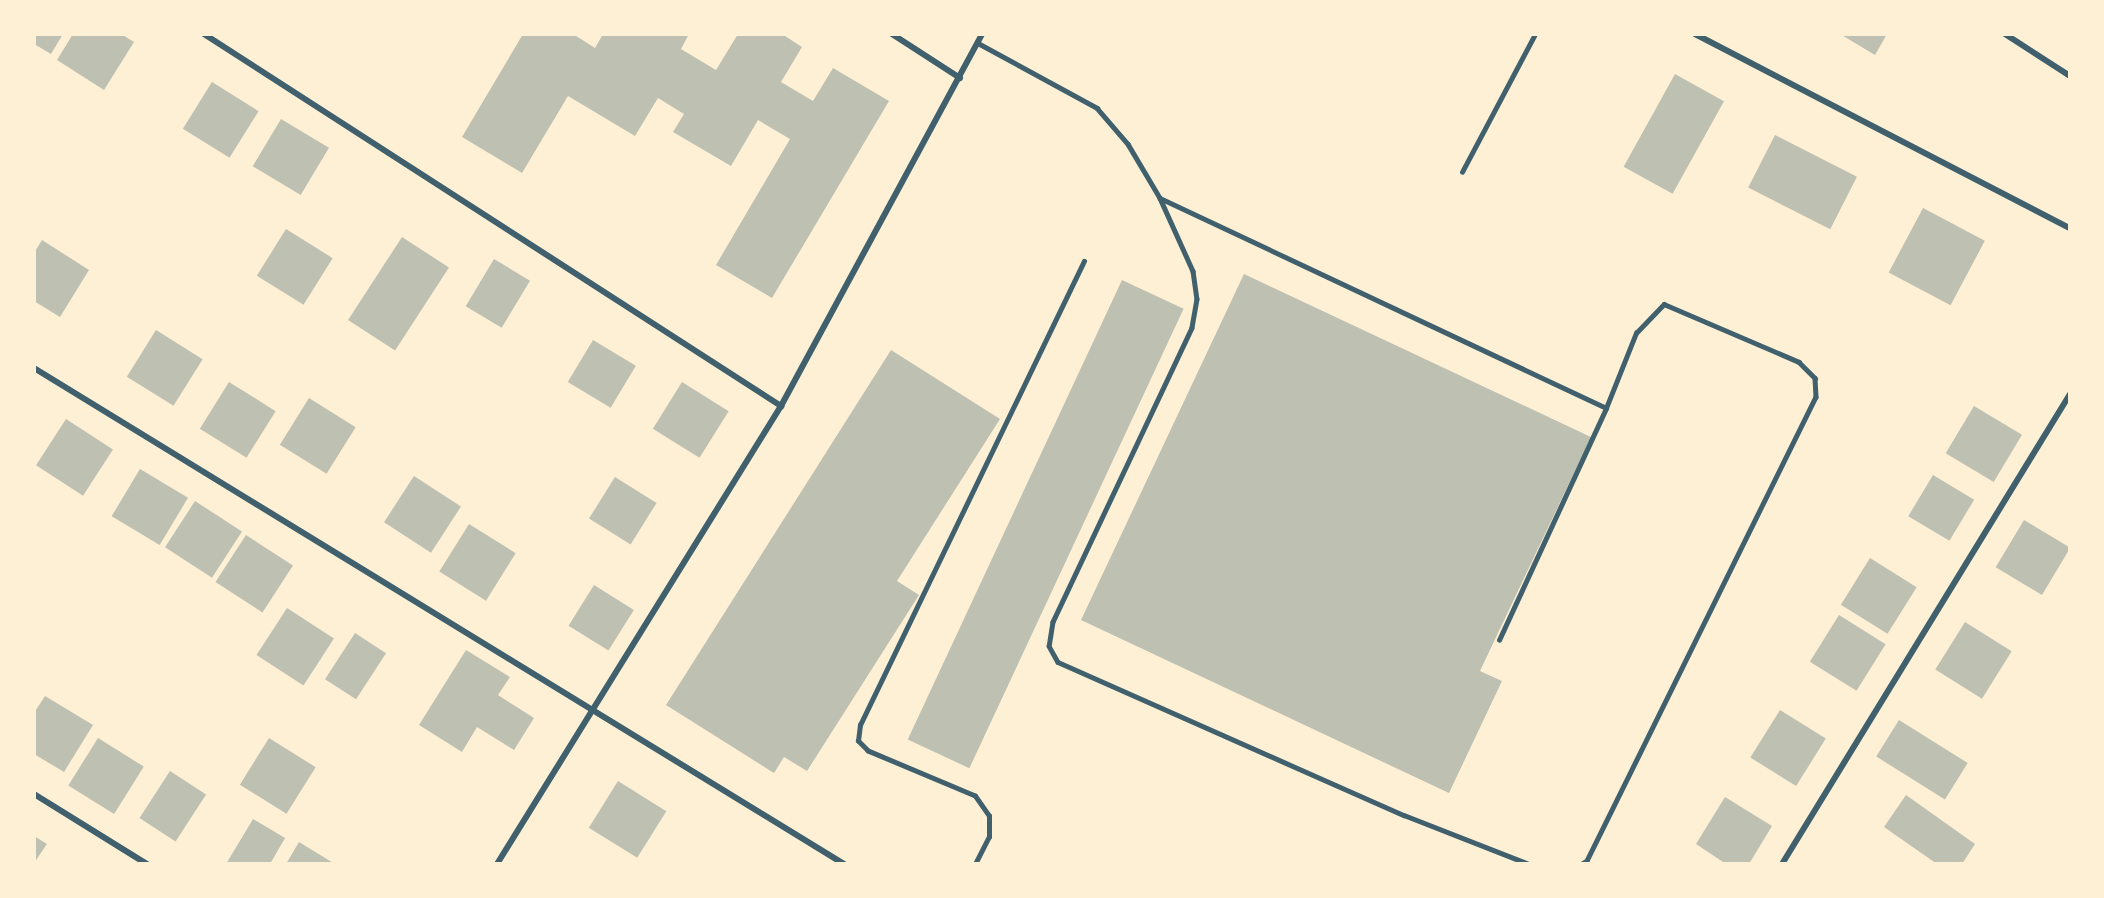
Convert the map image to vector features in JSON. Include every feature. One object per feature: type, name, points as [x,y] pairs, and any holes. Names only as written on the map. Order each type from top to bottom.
[{"type":"street","points":[[204,34],[781,406]]},
{"type":"street","points":[[892,34],[960,78]]},
{"type":"street","points":[[497,864],[594,711],[781,406],[982,34]]},
{"type":"street","points":[[1695,34],[2070,228]]},
{"type":"street","points":[[2005,34],[2070,76]]},
{"type":"street","points":[[34,368],[844,864]]},
{"type":"street","points":[[1782,864],[2070,394]]},
{"type":"street","points":[[34,794],[147,864]]},
{"type":"lane","points":[[1462,172],[1534,34]]},
{"type":"lane","points":[[978,43],[1097,108],[1128,144],[1160,198],[1193,271],[1197,299],[1192,328],[1053,622],[1049,646],[1058,662],[1404,815],[1528,864]]},
{"type":"lane","points":[[1160,198],[1606,408]]},
{"type":"lane","points":[[975,864],[989,837],[989,816],[975,796],[868,751],[858,741],[860,725],[1084,261]]},
{"type":"lane","points":[[1499,640],[1606,408],[1635,333],[1664,304],[1799,362],[1815,378],[1816,397],[1587,861],[1582,864]]},
{"type":"building","points":[[34,34],[63,34],[51,54],[34,44]]},
{"type":"building","points":[[73,34],[121,34],[134,42],[104,90],[57,60]]},
{"type":"building","points":[[523,34],[573,34],[595,48],[603,34],[689,34],[681,49],[716,70],[738,34],[782,34],[802,47],[781,82],[813,101],[833,68],[889,101],[772,298],[716,265],[790,139],[758,120],[731,166],[673,132],[684,114],[658,98],[635,136],[568,96],[522,173],[462,137]]},
{"type":"building","points":[[1840,34],[1887,34],[1875,55]]},
{"type":"building","points":[[1675,74],[1724,101],[1673,194],[1624,167]]},
{"type":"building","points":[[212,82],[259,111],[229,158],[183,129]]},
{"type":"building","points":[[281,119],[329,148],[301,195],[253,166]]},
{"type":"building","points":[[1775,135],[1857,177],[1830,229],[1748,188]]},
{"type":"building","points":[[1923,208],[1985,241],[1951,305],[1889,272]]},
{"type":"building","points":[[286,229],[333,258],[303,305],[257,276]]},
{"type":"building","points":[[402,237],[449,267],[395,351],[348,320]]},
{"type":"building","points":[[42,240],[89,270],[60,317],[34,301],[34,253]]},
{"type":"building","points":[[494,259],[530,281],[502,328],[466,306]]},
{"type":"building","points":[[1244,274],[1591,437],[1480,671],[1502,681],[1449,793],[1081,620]]},
{"type":"building","points":[[1122,280],[1184,309],[969,768],[908,739]]},
{"type":"building","points":[[156,330],[203,359],[173,406],[127,377]]},
{"type":"building","points":[[593,340],[636,366],[611,408],[568,382]]},
{"type":"building","points":[[891,350],[1000,419],[897,581],[919,595],[807,771],[784,757],[774,773],[666,705]]},
{"type":"building","points":[[229,382],[276,411],[246,458],[200,429]]},
{"type":"building","points":[[682,382],[729,411],[699,458],[653,429]]},
{"type":"building","points":[[309,398],[356,427],[326,474],[280,445]]},
{"type":"building","points":[[1974,406],[2022,435],[1994,482],[1946,453]]},
{"type":"building","points":[[66,419],[113,449],[83,496],[36,465]]},
{"type":"building","points":[[140,469],[188,498],[160,545],[112,516]]},
{"type":"building","points":[[1933,475],[1974,500],[1949,541],[1908,516]]},
{"type":"building","points":[[414,476],[461,506],[431,553],[384,522]]},
{"type":"building","points":[[615,477],[657,503],[631,545],[589,519]]},
{"type":"building","points":[[195,501],[242,531],[212,578],[165,547]]},
{"type":"building","points":[[2024,520],[2070,548],[2042,595],[1996,567]]},
{"type":"building","points":[[469,524],[516,553],[486,601],[439,571]]},
{"type":"building","points":[[246,535],[293,565],[262,612],[216,582]]},
{"type":"building","points":[[1870,558],[1917,587],[1887,634],[1841,605]]},
{"type":"building","points":[[594,585],[634,610],[608,651],[569,626]]},
{"type":"building","points":[[287,608],[334,638],[303,685],[257,655]]},
{"type":"building","points":[[1839,615],[1886,644],[1856,691],[1810,662]]},
{"type":"building","points":[[1965,622],[2012,651],[1982,699],[1935,669]]},
{"type":"building","points":[[355,633],[386,653],[356,699],[325,679]]},
{"type":"building","points":[[466,650],[510,677],[498,695],[534,718],[514,750],[477,727],[462,752],[419,725]]},
{"type":"building","points":[[45,696],[93,725],[64,772],[34,754],[34,713]]},
{"type":"building","points":[[1780,710],[1826,739],[1796,786],[1750,757]]},
{"type":"building","points":[[1899,720],[1968,763],[1945,799],[1876,756]]},
{"type":"building","points":[[98,738],[144,767],[114,814],[68,785]]},
{"type":"building","points":[[269,738],[316,767],[286,814],[240,785]]},
{"type":"building","points":[[170,771],[206,794],[176,841],[140,818]]},
{"type":"building","points":[[618,781],[666,811],[637,858],[589,828]]},
{"type":"building","points":[[1906,795],[1975,844],[1962,864],[1937,864],[1884,827]]},
{"type":"building","points":[[1725,797],[1772,826],[1749,864],[1726,864],[1696,844]]},
{"type":"building","points":[[253,819],[285,838],[270,864],[226,864]]},
{"type":"building","points":[[34,836],[47,844],[34,863]]},
{"type":"building","points":[[299,842],[335,864],[286,864]]}]
